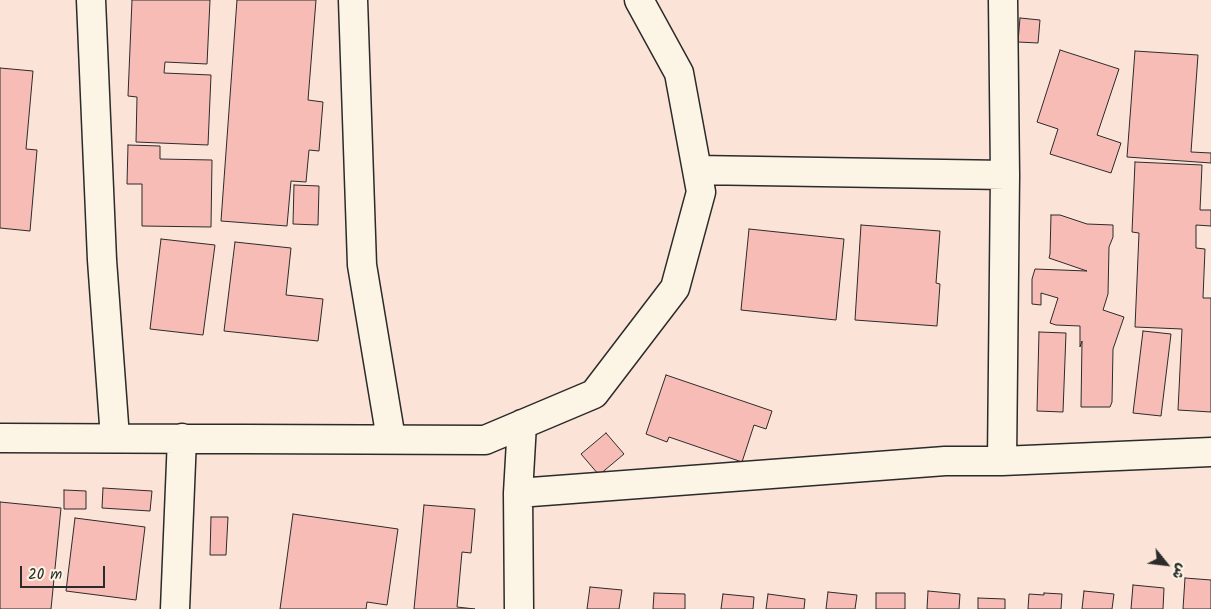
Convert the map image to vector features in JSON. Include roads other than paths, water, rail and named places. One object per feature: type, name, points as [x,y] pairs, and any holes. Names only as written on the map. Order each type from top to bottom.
[{"type":"street","points":[[91,0],[102,260],[114,438]]},
{"type":"street","points":[[353,0],[362,265],[391,439]]},
{"type":"street","points":[[0,438],[485,440],[594,394],[675,288],[702,192],[679,73],[639,0]]},
{"type":"street","points":[[1002,461],[1005,175],[1003,0]]},
{"type":"street","points":[[697,170],[1005,175]]},
{"type":"street","points":[[519,609],[518,493],[522,424]]},
{"type":"street","points":[[175,609],[182,438]]},
{"type":"street","points":[[518,493],[946,461],[1002,461],[1211,452]]}]
